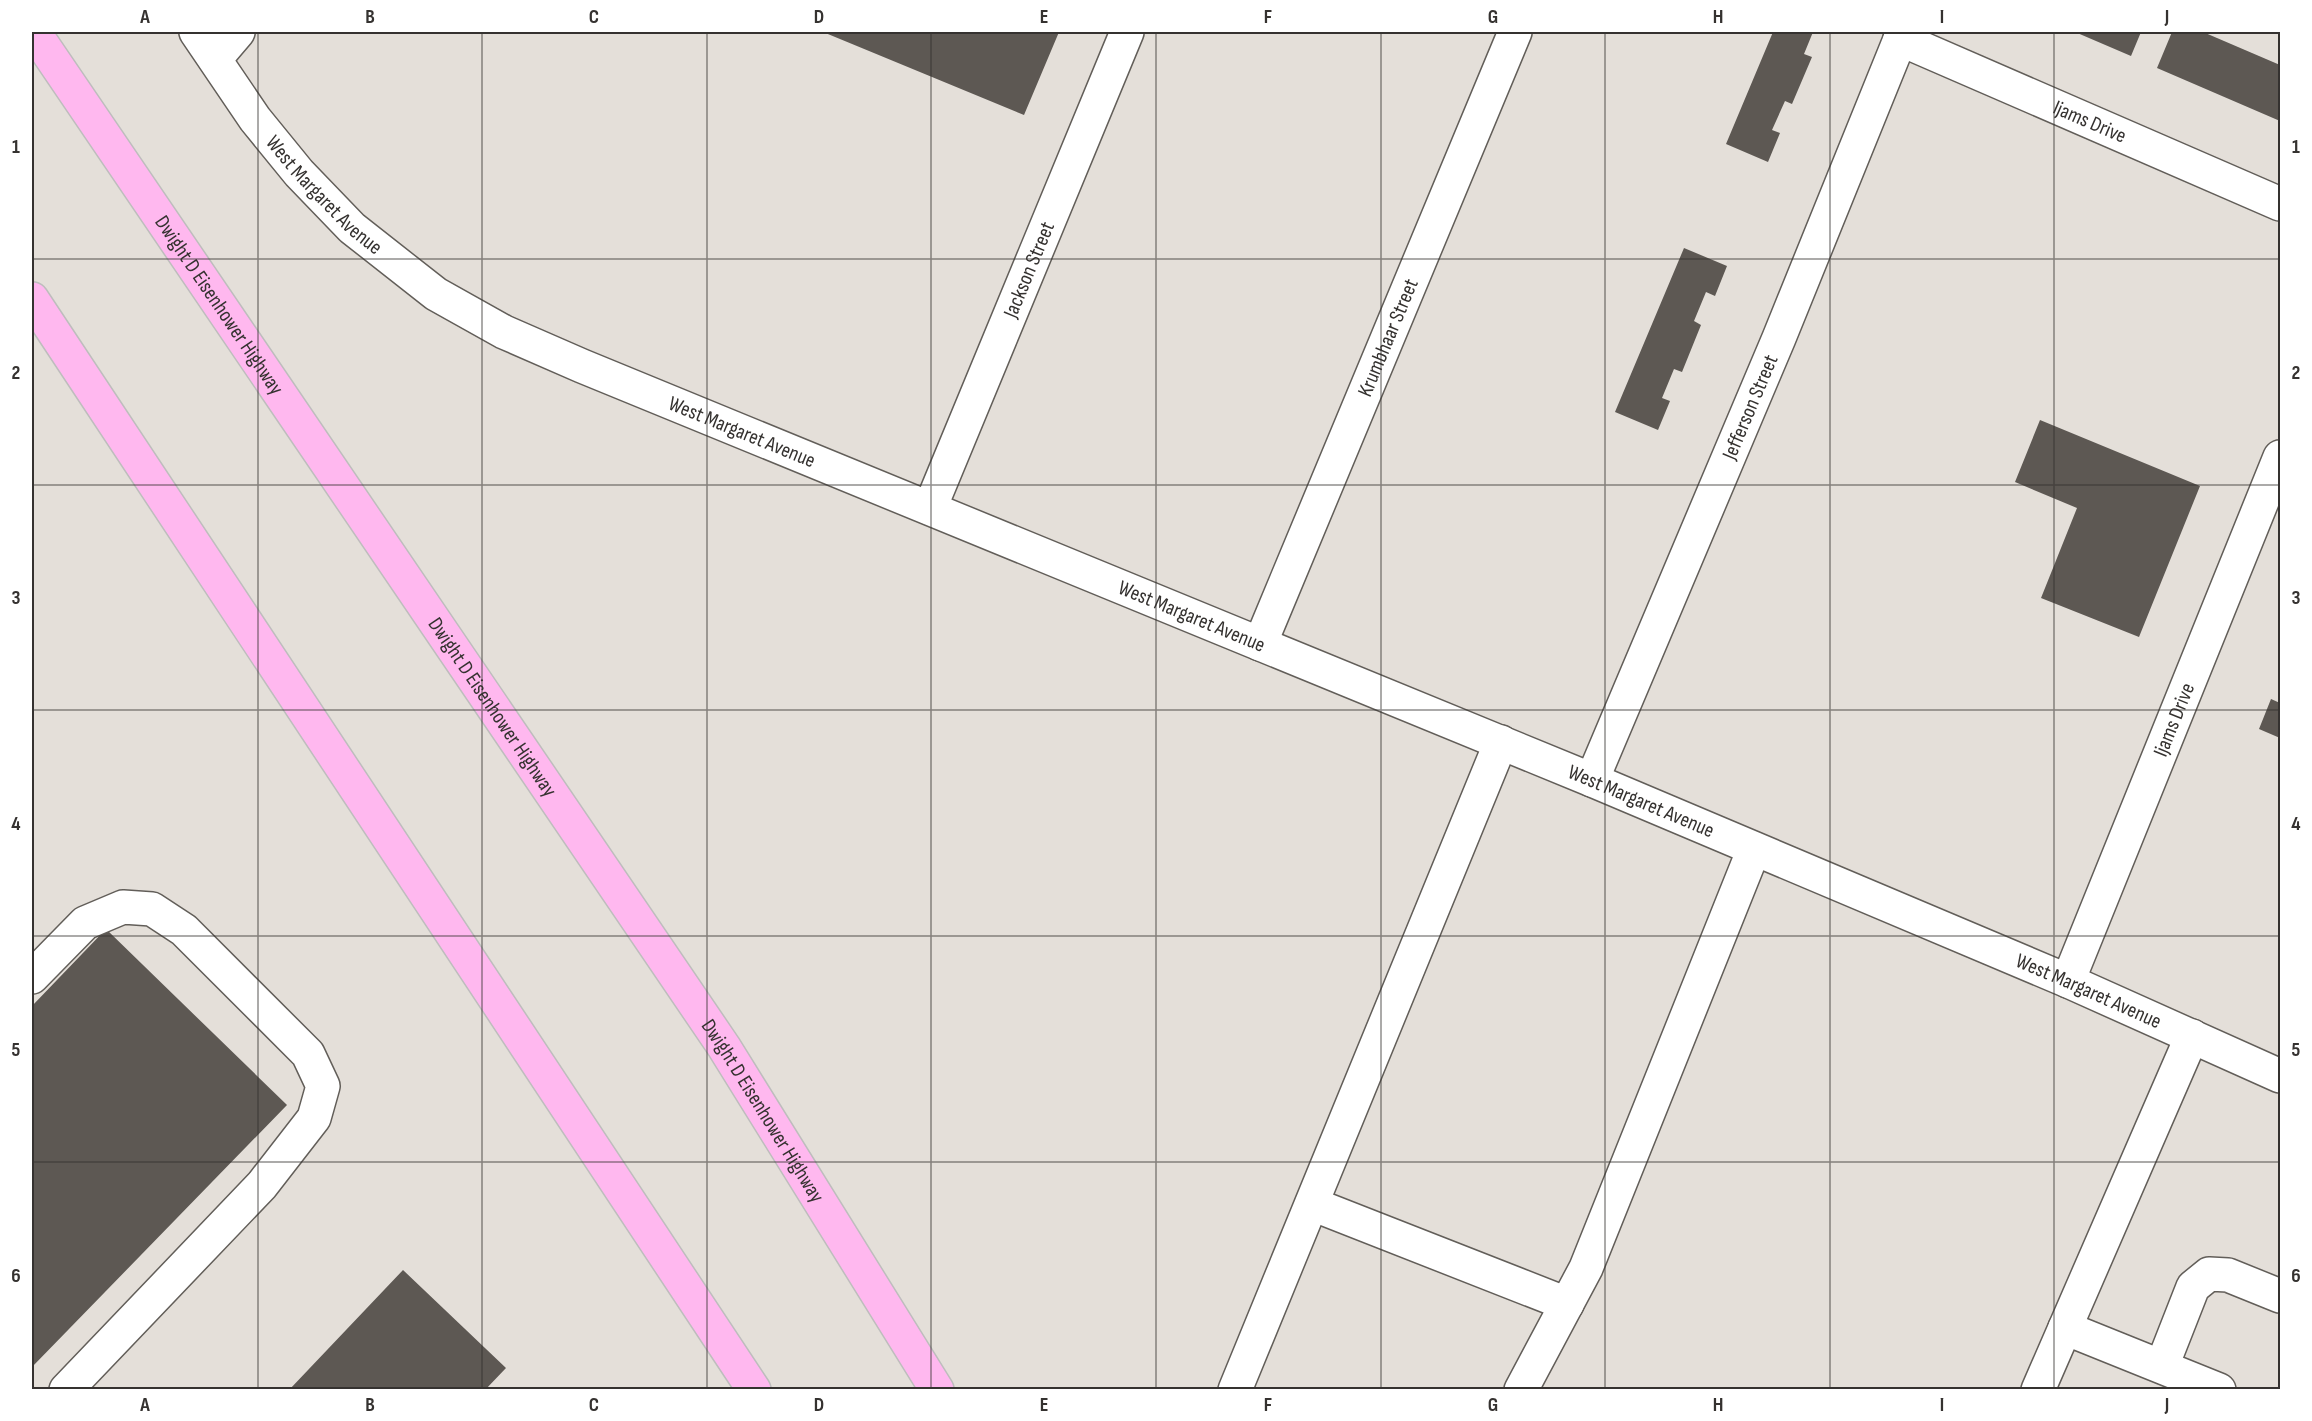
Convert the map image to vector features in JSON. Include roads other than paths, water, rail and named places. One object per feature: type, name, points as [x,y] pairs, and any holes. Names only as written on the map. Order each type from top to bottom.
[{"type":"highway","name":"Dwight D Eisenhower Highway","points":[[34,32],[724,1047],[938,1389]]},
{"type":"highway","points":[[32,299],[754,1389]]},
{"type":"street","name":"West Margaret Avenue","points":[[196,32],[255,119],[299,173],[352,228],[436,294],[504,332],[1592,780],[2068,981],[2280,1076]]},
{"type":"street","points":[[215,58],[238,32]]},
{"type":"street","name":"Jackson Street","points":[[930,508],[1128,32]]},
{"type":"street","name":"Krumbhaar Street","points":[[1260,644],[1515,32]]},
{"type":"street","name":"Ijams Drive","points":[[1901,35],[2280,204]]},
{"type":"street","name":"Jefferson Street","points":[[1592,780],[1779,338],[1901,35]]},
{"type":"street","name":"Ijams Drive","points":[[2068,981],[2280,457]]},
{"type":"street","points":[[1235,1389],[1501,742]]},
{"type":"street","points":[[1521,1389],[1586,1268],[1755,849]]},
{"type":"street","points":[[32,978],[86,923],[123,907],[152,909],[184,930],[308,1054],[322,1086],[314,1118],[262,1185],[66,1389]]},
{"type":"street","points":[[2038,1389],[2192,1036]]},
{"type":"street","points":[[1312,1204],[1567,1304]]},
{"type":"street","points":[[2162,1366],[2193,1287],[2209,1274],[2228,1275],[2280,1296]]},
{"type":"street","points":[[2064,1328],[2218,1389]]}]
